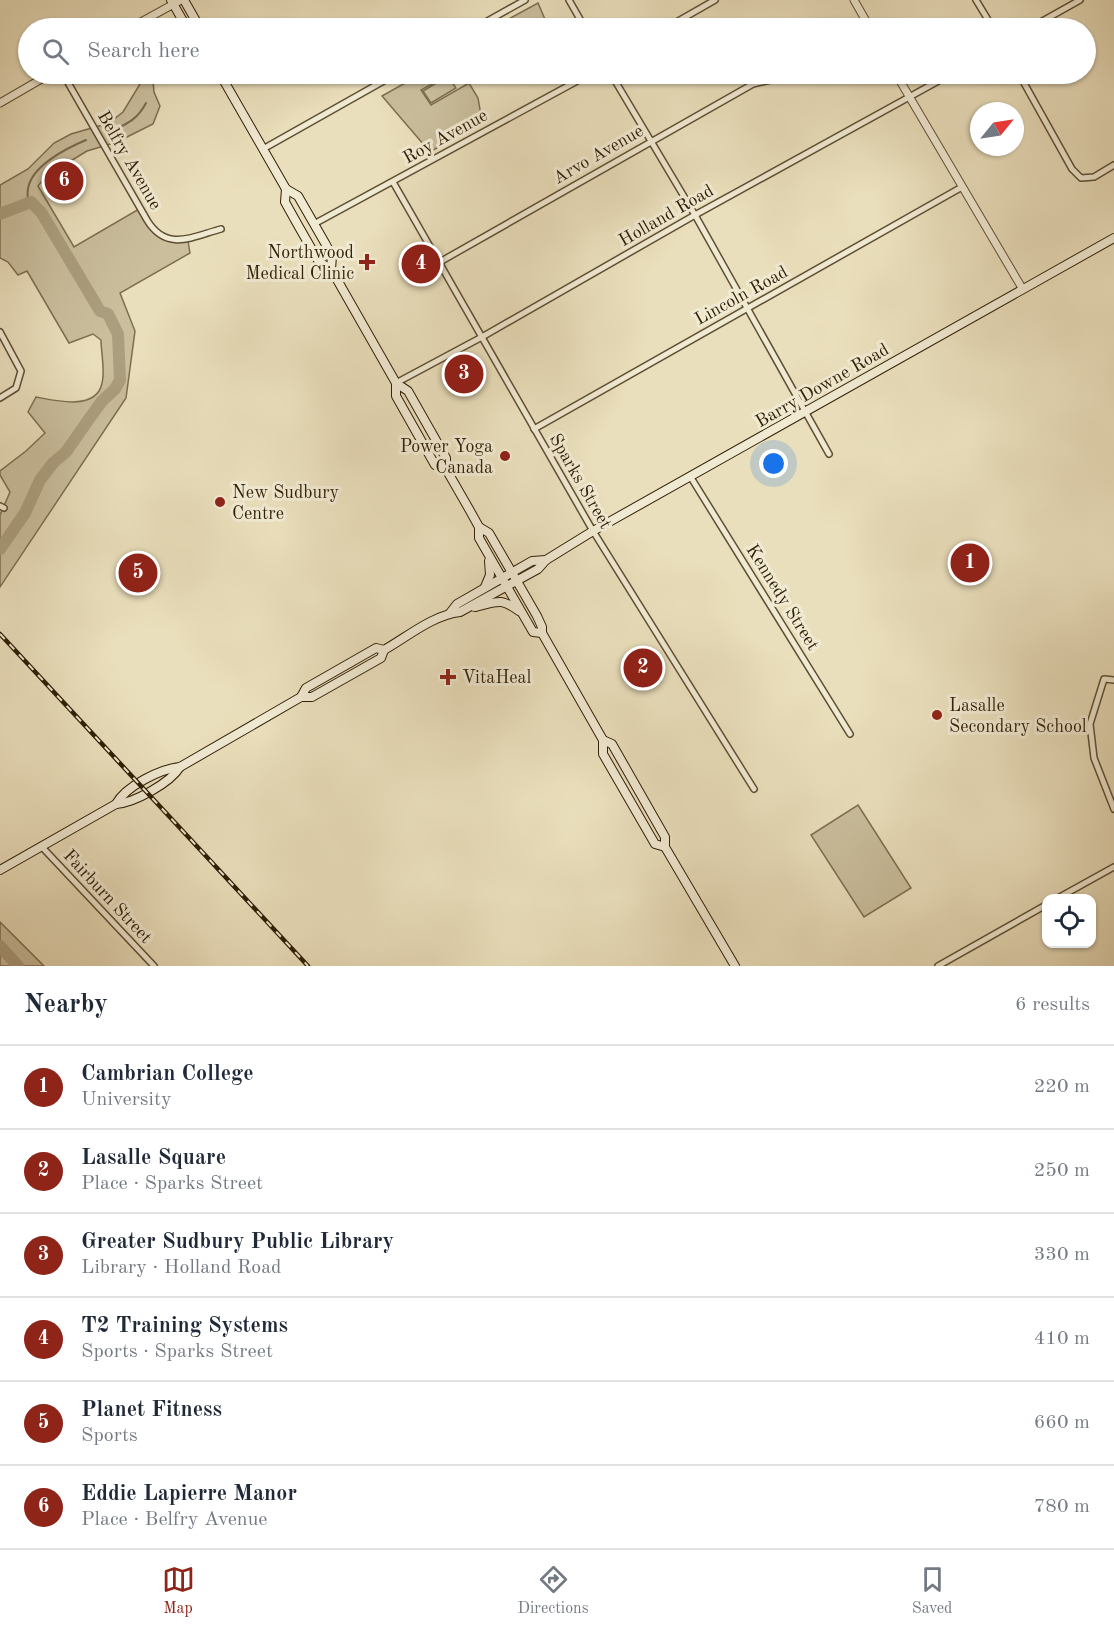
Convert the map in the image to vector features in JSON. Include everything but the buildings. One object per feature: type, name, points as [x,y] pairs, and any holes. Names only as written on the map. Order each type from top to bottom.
[{"type":"main road","points":[[177,1],[183,18]]},
{"type":"main road","points":[[177,1],[191,18]]},
{"type":"main road","points":[[226,84],[286,189],[298,196],[314,224],[332,256],[331,269]]},
{"type":"main road","points":[[286,189],[285,202],[319,262],[331,269],[396,383],[408,391],[446,458],[446,469],[478,527],[479,538],[534,632],[542,633]]},
{"type":"main road","name":"Barry Downe Road","points":[[0,870],[116,804],[122,794],[138,784],[167,768],[180,767],[301,697],[306,688],[367,653],[376,648],[384,650],[450,613],[465,609],[538,570],[546,560],[593,531],[1114,238]]},
{"type":"main road","points":[[396,383],[396,396],[435,465],[446,469]]},
{"type":"main road","points":[[478,527],[489,533],[512,572],[542,627],[542,633],[603,740],[603,754],[655,844],[665,847]]},
{"type":"main road","points":[[485,587],[491,569],[488,554]]},
{"type":"main road","name":"Barry Downe Road","points":[[450,613],[457,604],[512,572],[532,561],[546,560]]},
{"type":"main road","points":[[465,609],[500,600],[523,613]]},
{"type":"main road","points":[[603,740],[612,744],[665,837],[665,847],[735,966]]},
{"type":"street","points":[[493,18],[525,0]]},
{"type":"street","points":[[569,0],[579,18]]},
{"type":"street","points":[[698,0],[702,7]]},
{"type":"street","points":[[683,18],[715,0]]},
{"type":"street","points":[[854,0],[864,18]]},
{"type":"street","points":[[976,0],[987,18]]},
{"type":"street","points":[[1048,18],[1080,0]]},
{"type":"street","points":[[147,18],[177,1]]},
{"type":"street","points":[[0,103],[33,84]]},
{"type":"street","name":"Belfry Avenue","points":[[69,84],[155,231],[171,238],[188,240],[221,229]]},
{"type":"street","points":[[263,149],[378,84]]},
{"type":"street","name":"Roy Avenue","points":[[314,224],[572,84]]},
{"type":"street","points":[[617,84],[695,215],[829,454]]},
{"type":"street","name":"Arvo Avenue","points":[[438,263],[753,84]]},
{"type":"street","points":[[902,84],[1022,288]]},
{"type":"street","name":"Holland Road","points":[[396,383],[482,338],[695,215],[933,84]]},
{"type":"street","points":[[1025,84],[1072,169],[1081,178],[1094,177],[1114,165]]},
{"type":"street","name":"Sparks Street","points":[[393,182],[593,531],[754,789]]},
{"type":"street","name":"Lincoln Road","points":[[534,429],[962,187]]},
{"type":"street","points":[[0,332],[21,371],[16,388],[0,398]]},
{"type":"street","name":"Kennedy Street","points":[[690,476],[850,734]]},
{"type":"street","points":[[1114,680],[1104,679],[1090,724],[1094,758],[1114,810]]},
{"type":"street","name":"Fairburn Street","points":[[41,846],[154,966]]},
{"type":"street","points":[[1065,894],[1114,867]]},
{"type":"street","points":[[938,966],[1042,908]]},
{"type":"shaded area","points":[[538,3],[544,18],[510,18]]},
{"type":"shaded area","points":[[140,84],[153,84],[160,106],[153,124],[117,142],[87,151],[46,176],[38,186],[74,247],[139,209],[155,232],[188,241],[190,253],[120,293],[135,331],[126,398],[0,587],[0,515],[10,492],[0,471],[45,433],[28,412],[36,397],[78,402],[94,397],[101,386],[103,373],[101,340],[93,334],[69,343],[27,271],[18,275],[8,262],[0,258],[0,185],[28,169],[54,143],[71,134],[109,123],[123,112]]},
{"type":"shaded area","points":[[403,84],[432,84],[421,90],[431,105],[470,84],[478,98],[482,121],[430,152],[382,96]]},
{"type":"shaded area","points":[[435,84],[453,84],[456,88],[431,103],[423,91]]},
{"type":"shaded area","points":[[858,805],[911,888],[864,917],[811,835]]},
{"type":"shaded area","points":[[0,922],[44,966],[0,966]]},
{"type":"waterway","points":[[106,134],[134,119],[146,103]]},
{"type":"waterway","points":[[28,204],[28,189],[31,181],[43,165],[60,153],[86,140]]},
{"type":"waterway","points":[[0,214],[31,202],[41,212],[100,311],[108,314],[118,334],[120,380],[115,389],[102,401],[66,452],[53,463],[40,480],[25,513],[0,549]]},
{"type":"waterway","points":[[0,946],[18,966]]},
{"type":"railway","points":[[0,634],[308,966]]},
{"type":"place","name":"Eddie Lapierre Manor","points":[[64,181]]},
{"type":"place","name":"Northwood Medical Clinic","points":[[367,262]]},
{"type":"place","name":"T2 Training Systems","points":[[421,264]]},
{"type":"place","name":"Greater Sudbury Public Library","points":[[464,374]]},
{"type":"place","name":"Power Yoga Canada","points":[[505,456]]},
{"type":"place","name":"New Sudbury Centre","points":[[220,502]]},
{"type":"place","name":"Cambrian College","points":[[970,563]]},
{"type":"place","name":"Planet Fitness","points":[[138,573]]},
{"type":"place","name":"Lasalle Square","points":[[643,668]]},
{"type":"place","name":"VitaHeal","points":[[448,677]]},
{"type":"place","name":"Lasalle Secondary School","points":[[937,715]]}]
